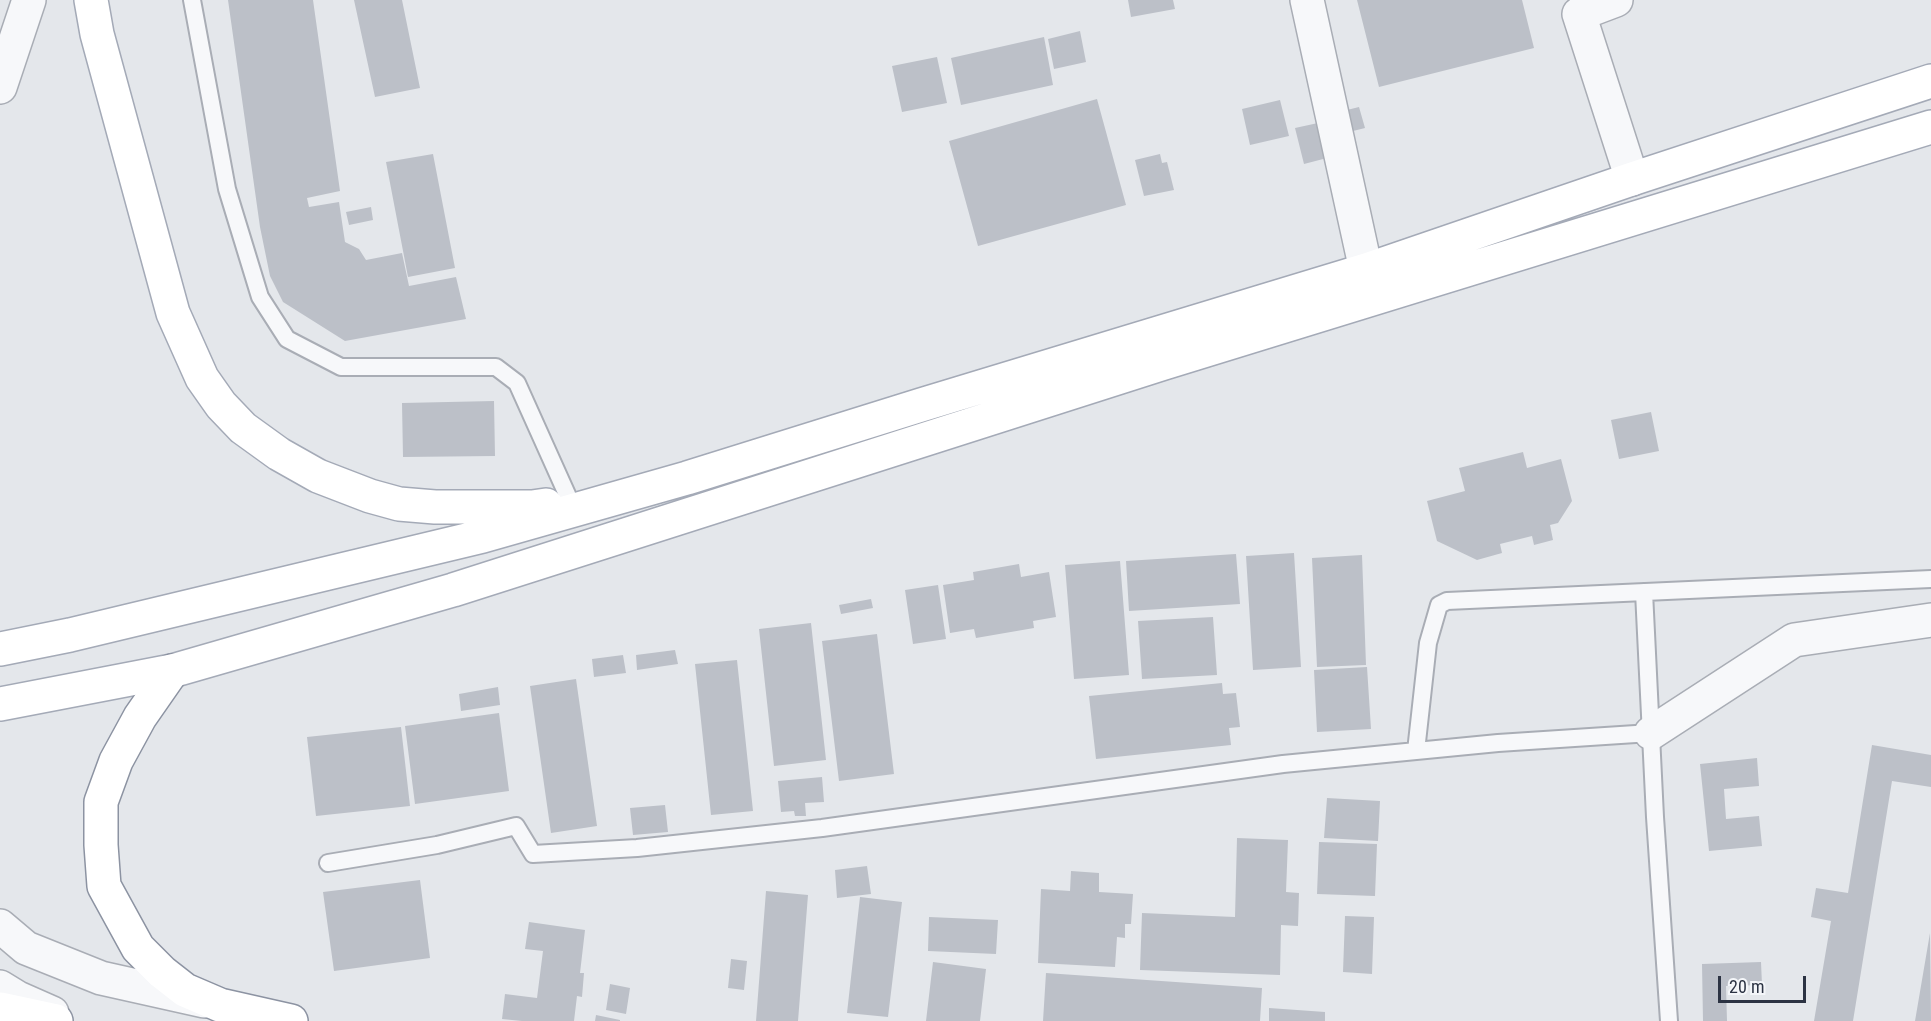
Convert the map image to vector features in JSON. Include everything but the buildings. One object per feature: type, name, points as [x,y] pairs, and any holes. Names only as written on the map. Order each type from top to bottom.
[{"type":"main road","points":[[91,0],[97,34],[173,314],[202,378],[221,405],[243,428],[279,454],[318,476],[370,496],[399,504],[435,507],[532,507],[643,491]]},
{"type":"main road","points":[[0,649],[70,635],[450,544],[643,491],[1366,270],[1632,179],[1931,81]]},
{"type":"main road","points":[[0,704],[172,671],[453,590],[1164,363],[1931,127]]},
{"type":"main road","points":[[172,671],[140,717],[116,761],[101,802],[104,886],[138,948],[162,972],[185,990],[220,1005],[291,1021]]},
{"type":"main road","points":[[0,1009],[56,1021]]},
{"type":"street","points":[[0,87],[29,0]]},
{"type":"street","points":[[1307,0],[1366,270]]},
{"type":"street","points":[[1616,0],[1577,7],[1632,179]]},
{"type":"street","points":[[1651,733],[1794,640],[1931,620]]},
{"type":"street","points":[[0,926],[26,948],[101,978],[220,1005]]},
{"type":"street","points":[[0,987],[18,998],[71,1021]]},
{"type":"lane","points":[[192,0],[227,189],[260,297],[287,339],[341,367],[496,367],[517,383],[570,501]]},
{"type":"lane","points":[[1416,751],[1428,643],[1439,605],[1447,601],[1931,579]]},
{"type":"lane","points":[[1644,592],[1669,1021]]},
{"type":"lane","points":[[328,863],[437,845],[516,826],[533,854],[637,849],[822,828],[1283,764],[1498,743],[1651,733]]}]
